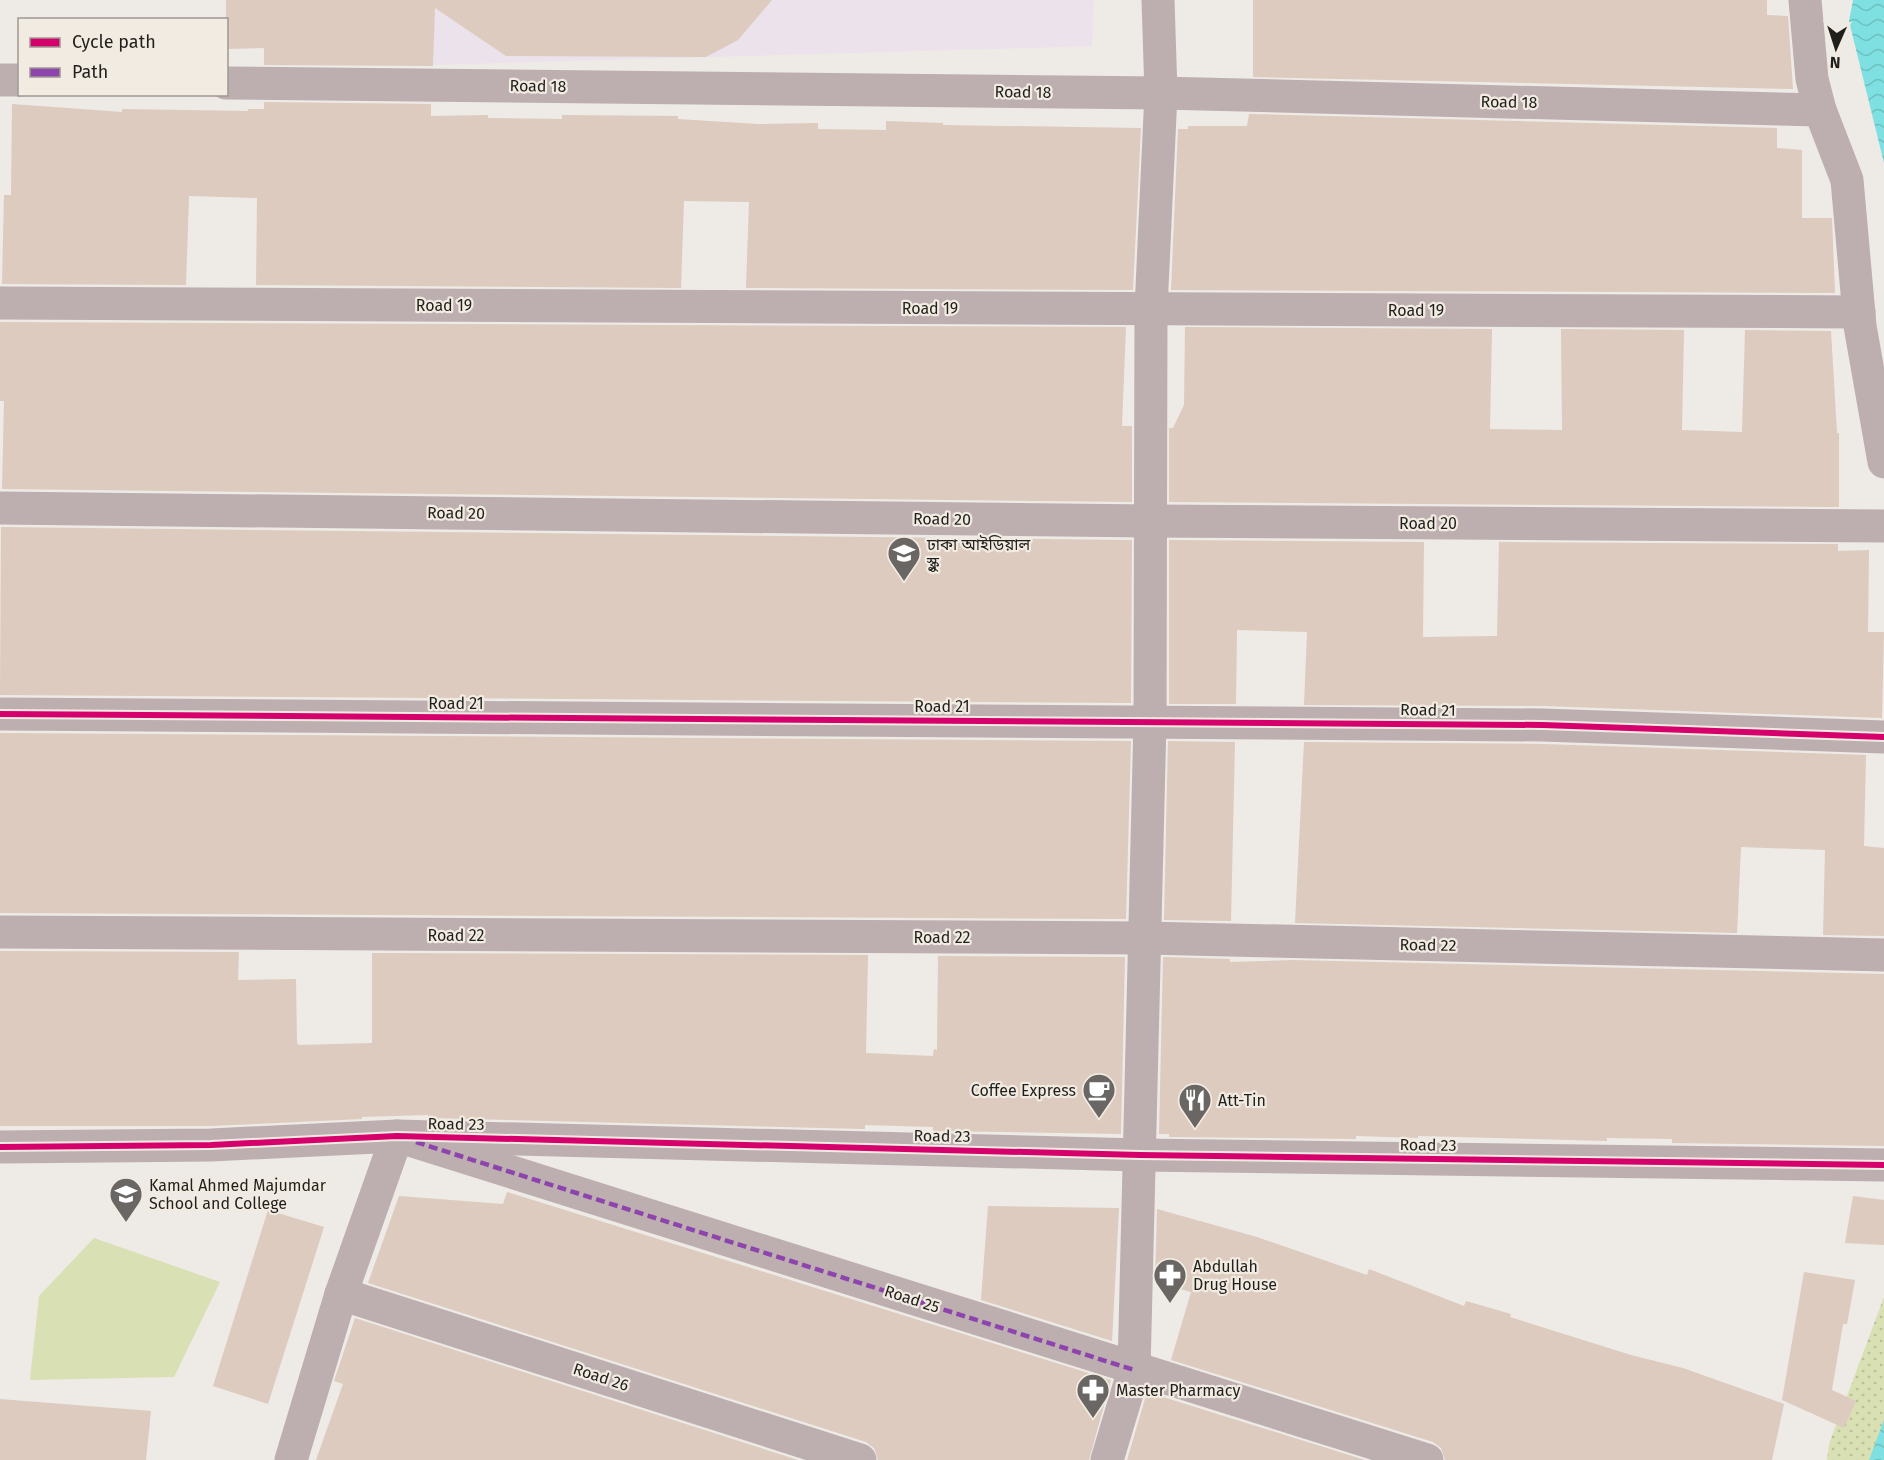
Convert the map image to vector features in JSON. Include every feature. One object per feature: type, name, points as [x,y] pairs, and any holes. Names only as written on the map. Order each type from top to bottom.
[{"type":"street","points":[[1107,1460],[1134,1370],[1150,721],[1151,309],[1161,93],[1158,0]]},
{"type":"street","points":[[1805,0],[1812,79],[1820,110],[1847,180],[1859,312],[1872,406],[1884,462]]},
{"type":"street","points":[[0,80],[18,80]]},
{"type":"street","name":"Road 18","points":[[228,83],[1161,93],[1820,110]]},
{"type":"street","name":"Road 19","points":[[0,303],[1859,312]]},
{"type":"street","name":"Road 20","points":[[0,508],[1151,521],[1884,526]]},
{"type":"street","name":"Road 21","points":[[0,714],[1543,725],[1884,737]]},
{"type":"street","name":"Road 22","points":[[0,932],[1145,938],[1884,955]]},
{"type":"street","points":[[291,1460],[341,1294],[398,1136]]},
{"type":"street","name":"Road 23","points":[[0,1147],[211,1145],[398,1136],[1140,1155],[1884,1165]]},
{"type":"street","name":"Road 25","points":[[398,1136],[1134,1370],[1427,1460]]},
{"type":"street","name":"Road 26","points":[[341,1294],[860,1460]]},
{"type":"shaded area","points":[[432,0],[1094,0],[1092,46],[434,65]]},
{"type":"green space","points":[[94,1238],[220,1282],[174,1377],[30,1380],[39,1296]]},
{"type":"green space","points":[[1884,1297],[1884,1460],[1827,1460],[1829,1444]]},
{"type":"water","points":[[1853,0],[1884,0],[1884,163],[1849,21]]},
{"type":"water","points":[[1884,1420],[1884,1460],[1869,1460]]},
{"type":"building","points":[[226,0],[772,0],[738,40],[706,57],[506,56],[435,8],[433,66],[264,65],[264,48],[228,49],[228,18],[226,18]]},
{"type":"building","points":[[1253,0],[1767,0],[1767,15],[1788,16],[1793,89],[1253,77]]},
{"type":"building","points":[[264,102],[431,104],[431,116],[488,115],[488,118],[562,119],[562,115],[678,116],[678,119],[757,124],[818,123],[818,129],[886,130],[886,121],[943,123],[943,125],[1141,128],[1133,290],[746,288],[749,202],[684,201],[681,288],[256,285],[257,198],[189,196],[186,285],[2,284],[4,195],[11,195],[12,104],[122,112],[122,109],[248,111],[248,109],[264,109]]},
{"type":"building","points":[[1249,114],[1777,128],[1777,148],[1802,150],[1802,218],[1832,218],[1835,293],[1171,290],[1178,129],[1188,129],[1188,126],[1247,126]]},
{"type":"building","points":[[0,322],[1126,327],[1122,426],[1132,426],[1132,502],[2,489],[4,401],[0,401]]},
{"type":"building","points":[[1185,327],[1492,329],[1490,429],[1562,430],[1561,329],[1684,330],[1682,430],[1742,432],[1745,330],[1831,331],[1837,433],[1839,433],[1839,507],[1169,502],[1169,428],[1173,428],[1184,405]]},
{"type":"building","points":[[1,527],[1132,540],[1131,703],[0,695]]},
{"type":"building","points":[[1169,540],[1424,542],[1423,637],[1497,636],[1499,542],[1838,544],[1838,551],[1869,550],[1868,632],[1884,632],[1882,718],[1543,706],[1304,705],[1307,632],[1237,630],[1236,704],[1169,704]]},
{"type":"building","points":[[0,733],[1131,741],[1126,919],[0,913]]},
{"type":"building","points":[[1168,741],[1235,742],[1231,921],[1164,920]]},
{"type":"building","points":[[1304,742],[1543,744],[1866,755],[1864,846],[1884,848],[1884,936],[1823,935],[1825,850],[1741,847],[1737,933],[1295,923]]},
{"type":"building","points":[[0,951],[239,952],[238,980],[296,979],[297,1043],[299,1045],[372,1043],[372,953],[868,955],[866,1053],[933,1056],[934,1049],[937,1050],[938,956],[1125,957],[1121,1134],[933,1131],[933,1127],[865,1125],[865,1129],[428,1118],[428,1115],[210,1126],[0,1126]]},
{"type":"building","points":[[1163,957],[1230,959],[1230,962],[1293,960],[1884,974],[1884,1146],[1672,1143],[1672,1139],[1607,1138],[1607,1141],[1418,1136],[1418,1138],[1356,1136],[1356,1139],[1169,1137],[1169,1134],[1159,1134]]},
{"type":"building","points":[[507,1192],[1111,1380],[1089,1460],[878,1460],[874,1448],[866,1442],[368,1283],[399,1196],[503,1204]]},
{"type":"building","points":[[1853,1196],[1884,1200],[1884,1245],[1845,1243]]},
{"type":"building","points":[[988,1206],[1119,1208],[1112,1341],[981,1300]]},
{"type":"building","points":[[1157,1209],[1257,1237],[1367,1275],[1369,1269],[1464,1306],[1466,1301],[1511,1314],[1510,1317],[1631,1355],[1683,1368],[1784,1404],[1772,1460],[1445,1460],[1441,1448],[1433,1442],[1171,1360],[1191,1292],[1155,1282]]},
{"type":"building","points":[[268,1210],[324,1227],[268,1404],[213,1386]]},
{"type":"building","points":[[1804,1272],[1855,1280],[1847,1324],[1843,1324],[1832,1390],[1856,1401],[1844,1428],[1782,1400]]},
{"type":"building","points":[[355,1318],[798,1460],[316,1460],[343,1384],[334,1381]]},
{"type":"building","points":[[1147,1392],[1365,1460],[1127,1460]]},
{"type":"building","points":[[0,1399],[151,1411],[146,1460],[0,1460]]},
{"type":"marked path","points":[[416,1142],[1134,1370]]},
{"type":"cycle path","points":[[0,714],[1543,725],[1884,737]]},
{"type":"cycle path","points":[[0,1147],[211,1145],[397,1136],[1140,1155],[1884,1165]]},
{"type":"place","name":"ঢাকা আইডিয়াল স্কুল","points":[[904,582]]},
{"type":"place","name":"Coffee Express","points":[[1099,1119]]},
{"type":"place","name":"Att-Tin","points":[[1195,1129]]},
{"type":"place","name":"Kamal Ahmed Majumdar School and College","points":[[126,1223]]},
{"type":"place","name":"Abdullah Drug House","points":[[1170,1304]]},
{"type":"place","name":"Master Pharmacy","points":[[1093,1419]]}]
